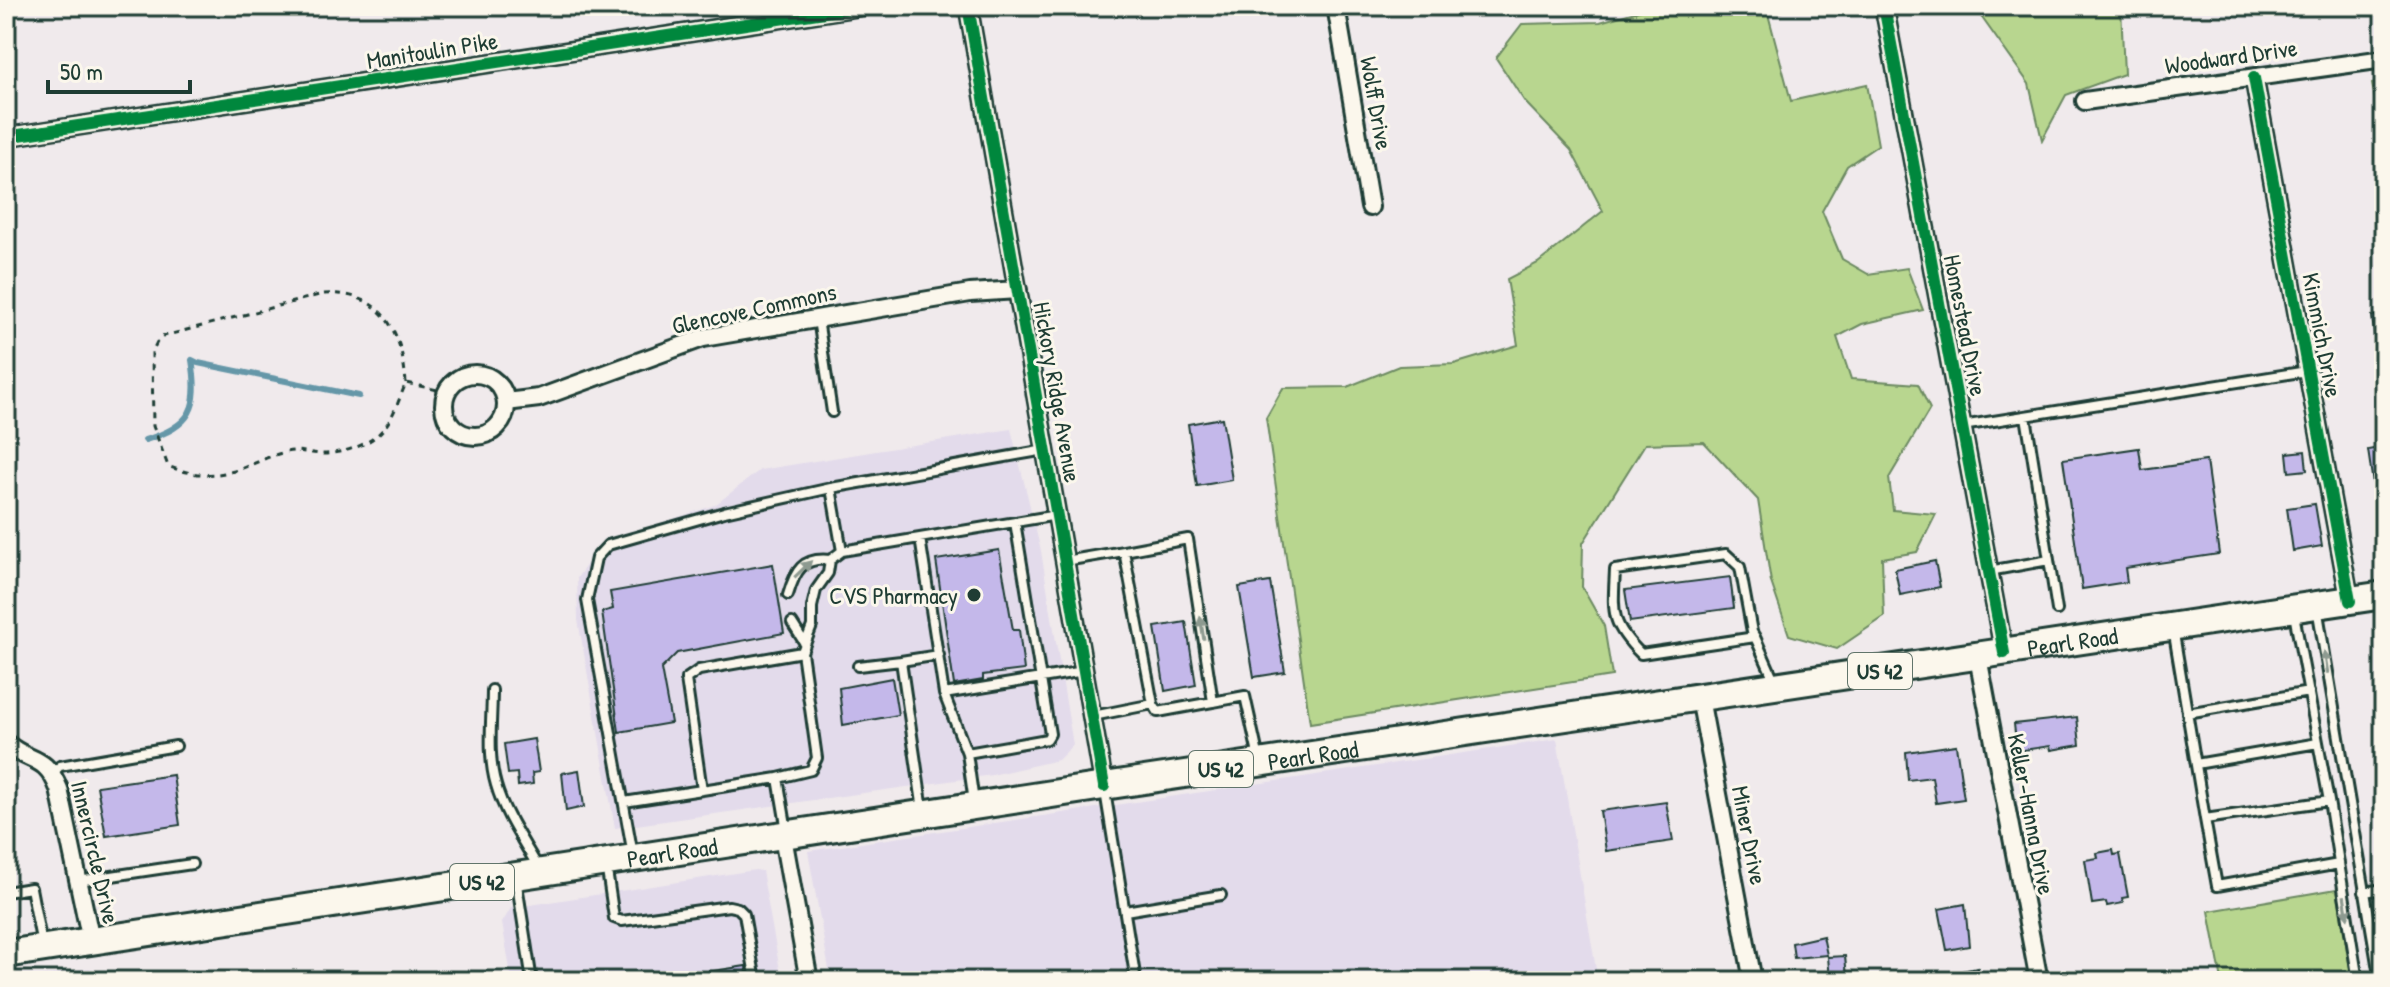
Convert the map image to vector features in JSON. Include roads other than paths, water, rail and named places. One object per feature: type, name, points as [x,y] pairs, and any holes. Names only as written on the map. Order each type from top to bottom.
[{"type":"main road","name":"Pearl Road","points":[[6,954],[2384,595]]},
{"type":"street","name":"Manitoulin Pike","points":[[6,137],[864,6]]},
{"type":"street","name":"Hickory Ridge Avenue","points":[[968,6],[1104,786]]},
{"type":"street","name":"Wolff Drive","points":[[1336,6],[1370,207]]},
{"type":"street","name":"Homestead Drive","points":[[1884,6],[2004,653]]},
{"type":"street","name":"Woodward Drive","points":[[2085,101],[2384,59]]},
{"type":"street","name":"Kimmich Drive","points":[[2254,78],[2350,601]]},
{"type":"street","name":"Glencove Commons","points":[[506,402],[539,398],[703,338],[970,293],[1018,290]]},
{"type":"street","points":[[479,374],[497,383],[506,402],[502,420],[496,428],[488,433],[469,435],[451,424],[444,405],[447,392],[459,378],[479,374]]},
{"type":"street","name":"Keller-Hanna Drive","points":[[1978,657],[2039,981]]},
{"type":"street","name":"Miner Drive","points":[[1700,698],[1753,981]]},
{"type":"street","name":"Innercircle Drive","points":[[6,743],[17,752],[35,758],[53,773],[91,941]]},
{"type":"street","points":[[785,836],[809,981]]},
{"type":"lane","points":[[818,319],[832,412]]},
{"type":"lane","points":[[1962,426],[2307,371]]},
{"type":"lane","points":[[2026,416],[2057,610]]},
{"type":"lane","points":[[634,859],[587,600],[596,558],[608,545],[724,512],[831,488],[1046,450]]},
{"type":"lane","points":[[831,488],[842,551]]},
{"type":"lane","points":[[788,595],[793,578],[801,567],[814,558],[830,560],[842,551],[1057,515]]},
{"type":"lane","points":[[967,753],[1047,739],[1050,734],[1015,522]]},
{"type":"lane","points":[[920,538],[944,694],[967,753],[974,807]]},
{"type":"lane","points":[[1065,561],[1188,539],[1213,702]]},
{"type":"lane","points":[[1124,551],[1153,704],[1158,712],[1245,696],[1260,763]]},
{"type":"lane","points":[[1755,637],[1641,654],[1620,633],[1613,605],[1615,570],[1726,554],[1740,567],[1755,637],[1777,687]]},
{"type":"lane","points":[[624,802],[811,770],[817,758],[802,652],[812,626],[816,590],[828,573],[830,560]]},
{"type":"lane","points":[[1989,571],[2049,560]]},
{"type":"lane","points":[[2305,608],[2309,692],[2358,981]]},
{"type":"lane","points":[[2305,608],[2344,771],[2380,981]]},
{"type":"lane","points":[[792,623],[804,642]]},
{"type":"lane","points":[[2173,628],[2217,886],[2339,864]]},
{"type":"lane","points":[[702,790],[686,679],[699,670],[802,652]]},
{"type":"lane","points":[[858,666],[939,655]]},
{"type":"lane","points":[[901,661],[924,815]]},
{"type":"lane","points":[[944,694],[1085,671]]},
{"type":"lane","points":[[492,690],[492,768],[528,875],[532,981]]},
{"type":"lane","points":[[2187,713],[2309,692]]},
{"type":"lane","points":[[1093,716],[1153,704]]},
{"type":"lane","points":[[2196,764],[2318,743]]},
{"type":"lane","name":"Innercircle Drive","points":[[53,773],[60,766],[176,746]]},
{"type":"lane","points":[[2324,775],[2344,771]]},
{"type":"lane","points":[[778,778],[785,836]]},
{"type":"lane","points":[[1104,786],[1136,981]]},
{"type":"lane","points":[[2205,819],[2329,801]]},
{"type":"lane","points":[[78,881],[192,864]]},
{"type":"lane","points":[[606,864],[611,910],[614,918],[622,921],[729,906],[738,908],[744,914],[756,981]]},
{"type":"lane","points":[[6,892],[31,888],[43,949]]},
{"type":"lane","points":[[2364,892],[2384,889]]},
{"type":"lane","points":[[1125,911],[1221,895]]},
{"type":"lane","points":[[2350,934],[2371,932]]},
{"type":"waterway","points":[[192,360],[359,396]]},
{"type":"waterway","points":[[145,440],[173,428],[189,413],[195,391],[192,360]]},
{"type":"place","name":"CVS Pharmacy","points":[[974,595]]}]
